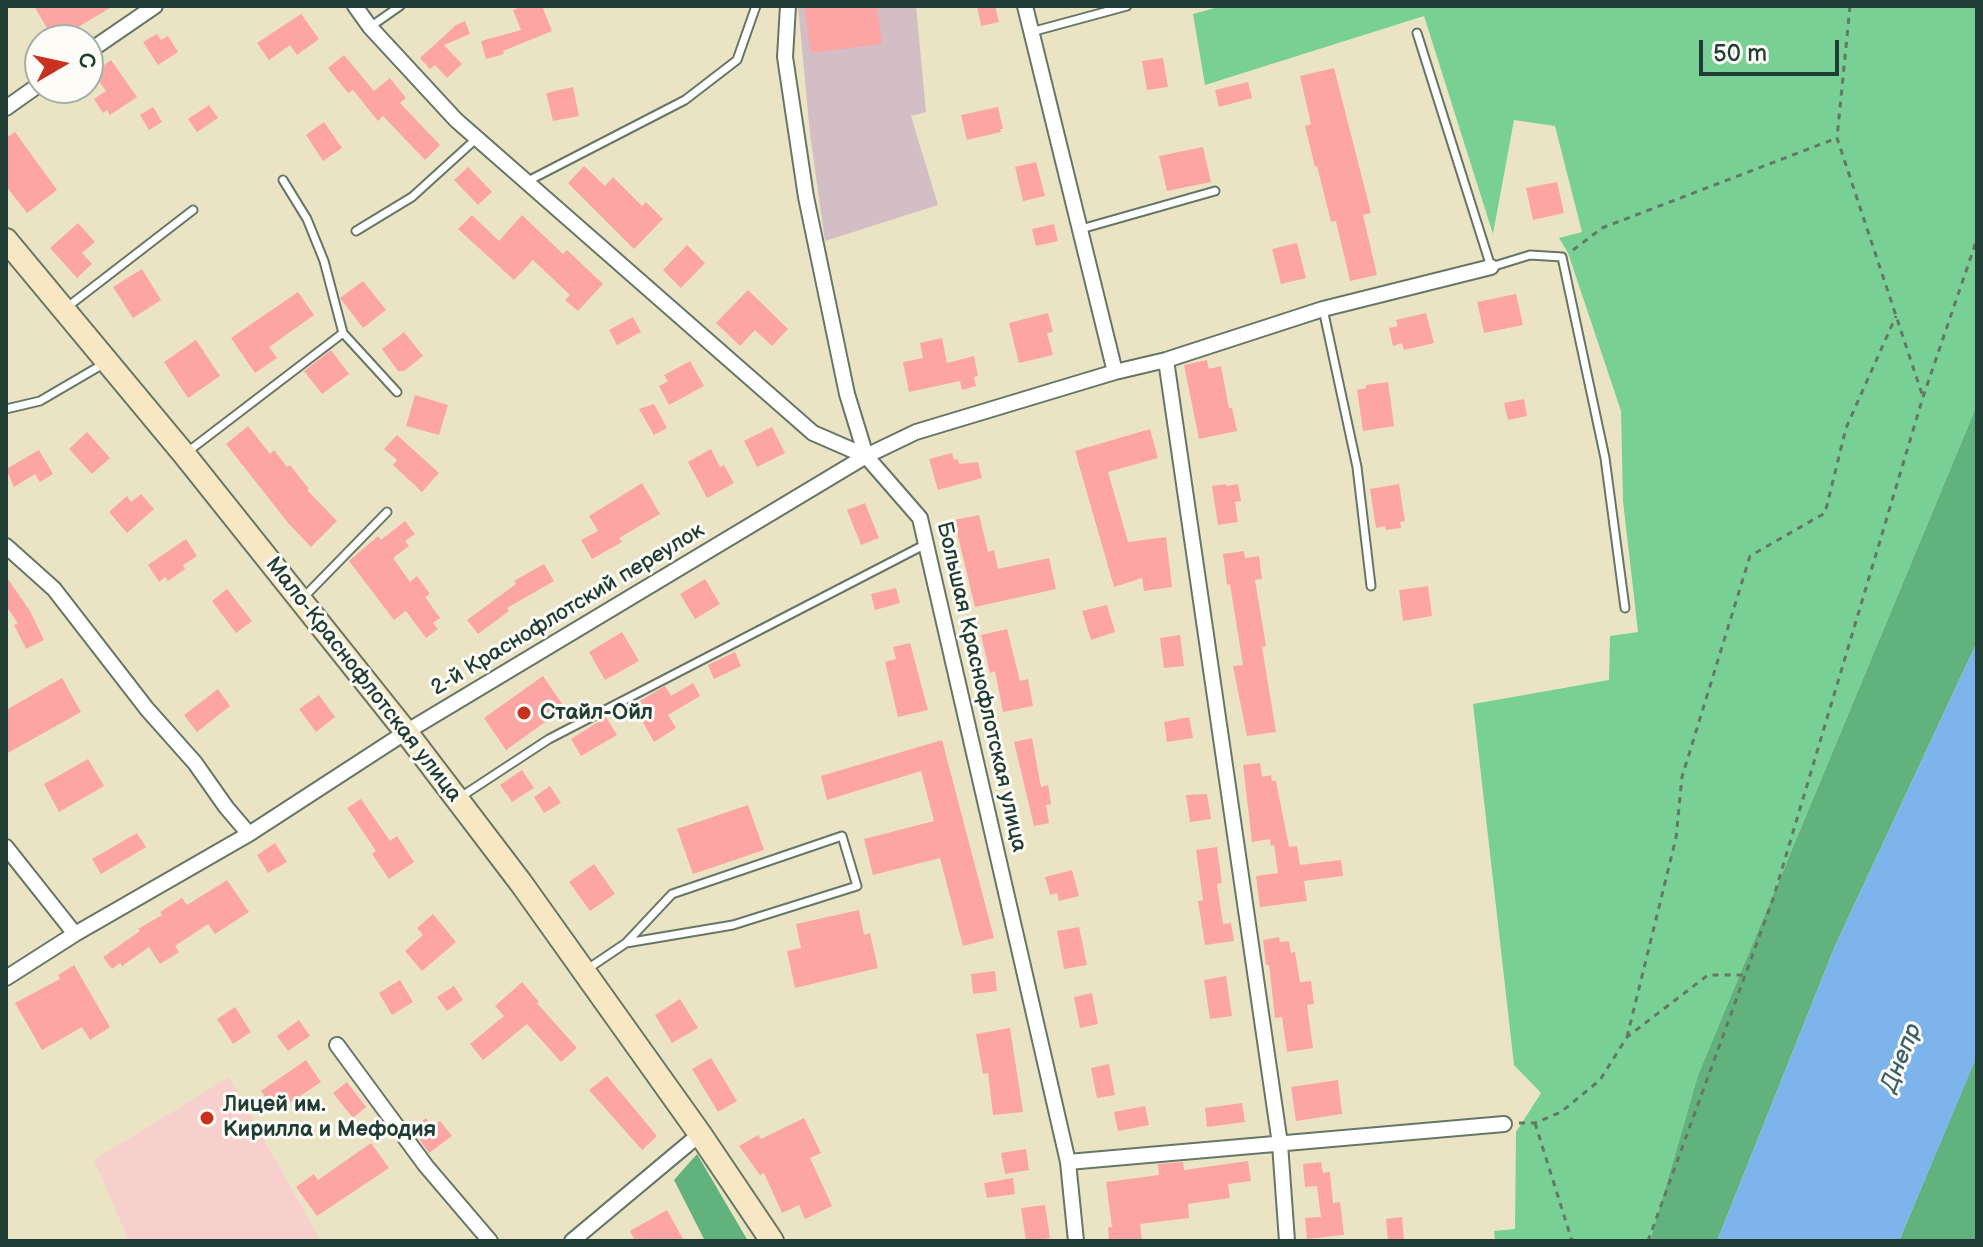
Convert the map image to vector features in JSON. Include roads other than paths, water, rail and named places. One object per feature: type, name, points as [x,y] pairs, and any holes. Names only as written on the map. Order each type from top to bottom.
[{"type":"street","points":[[104,41],[155,6]]},
{"type":"street","name":"Большая Краснофлотская улица","points":[[355,6],[370,27],[456,120],[813,433],[866,456],[920,518],[1068,1162],[1076,1241]]},
{"type":"street","points":[[788,6],[785,57],[809,212],[847,394],[866,456]]},
{"type":"street","points":[[1025,6],[1115,372]]},
{"type":"street","points":[[6,108],[24,95]]},
{"type":"street","name":"Мало-Краснофлотская улица","points":[[6,240],[184,454],[406,732],[584,971],[772,1241]]},
{"type":"street","name":"2-й Краснофлотский переулок","points":[[6,978],[75,934],[249,834],[406,732],[866,456],[916,432],[1115,372],[1166,360],[1323,309],[1491,267]]},
{"type":"street","points":[[1166,360],[1280,1144],[1287,1241]]},
{"type":"street","points":[[6,546],[54,589],[249,834]]},
{"type":"street","points":[[6,847],[75,934]]},
{"type":"street","points":[[337,1045],[426,1166],[490,1241]]},
{"type":"street","points":[[1068,1162],[1504,1124]]},
{"type":"street","points":[[572,1241],[700,1134]]},
{"type":"lane","points":[[370,27],[400,6]]},
{"type":"lane","points":[[526,182],[685,100],[737,60],[756,6]]},
{"type":"lane","points":[[1031,32],[1127,6]]},
{"type":"lane","points":[[1417,33],[1491,267],[1530,255],[1562,257],[1605,458],[1625,608]]},
{"type":"lane","points":[[356,231],[412,197],[477,138]]},
{"type":"lane","points":[[283,180],[307,219],[324,261],[343,333],[397,392]]},
{"type":"lane","points":[[1079,229],[1215,191]]},
{"type":"lane","points":[[64,309],[193,210]]},
{"type":"lane","points":[[1323,309],[1357,467],[1371,586]]},
{"type":"lane","points":[[184,454],[343,333]]},
{"type":"lane","points":[[6,409],[40,401],[107,362]]},
{"type":"lane","points":[[301,600],[387,512]]},
{"type":"lane","points":[[457,799],[549,739],[926,544]]},
{"type":"lane","points":[[584,971],[626,943],[672,894],[842,836],[857,886],[733,925],[626,943]]},
{"type":"water","name":"Днепр","points":[[1977,642],[1977,1056],[1899,1241],[1717,1241],[1835,946]]},
{"type":"place","name":"Стайл-Ойл","points":[[524,713]]},
{"type":"place","name":"Лицей им. Кирилла и Мефодия","points":[[207,1118]]}]
